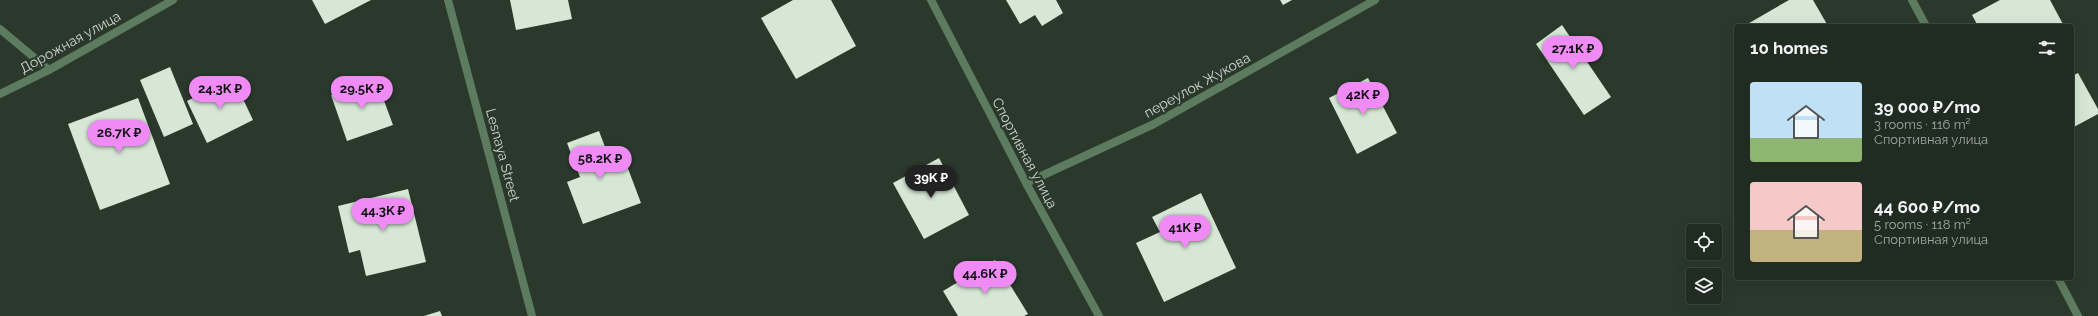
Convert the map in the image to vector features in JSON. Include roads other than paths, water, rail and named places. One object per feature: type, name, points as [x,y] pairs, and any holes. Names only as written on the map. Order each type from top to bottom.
[{"type":"street","name":"Дорожная улица","points":[[0,94],[49,70],[173,0]]},
{"type":"street","name":"Lesnaya Street","points":[[448,0],[532,316]]},
{"type":"street","name":"Спортивная улица","points":[[931,0],[1026,184],[1099,316]]},
{"type":"street","name":"переулок Жукова","points":[[1026,184],[1154,124],[1375,0]]},
{"type":"street","points":[[1912,0],[1925,24]]},
{"type":"street","points":[[0,29],[49,70]]},
{"type":"street","points":[[2059,280],[2078,316]]}]
